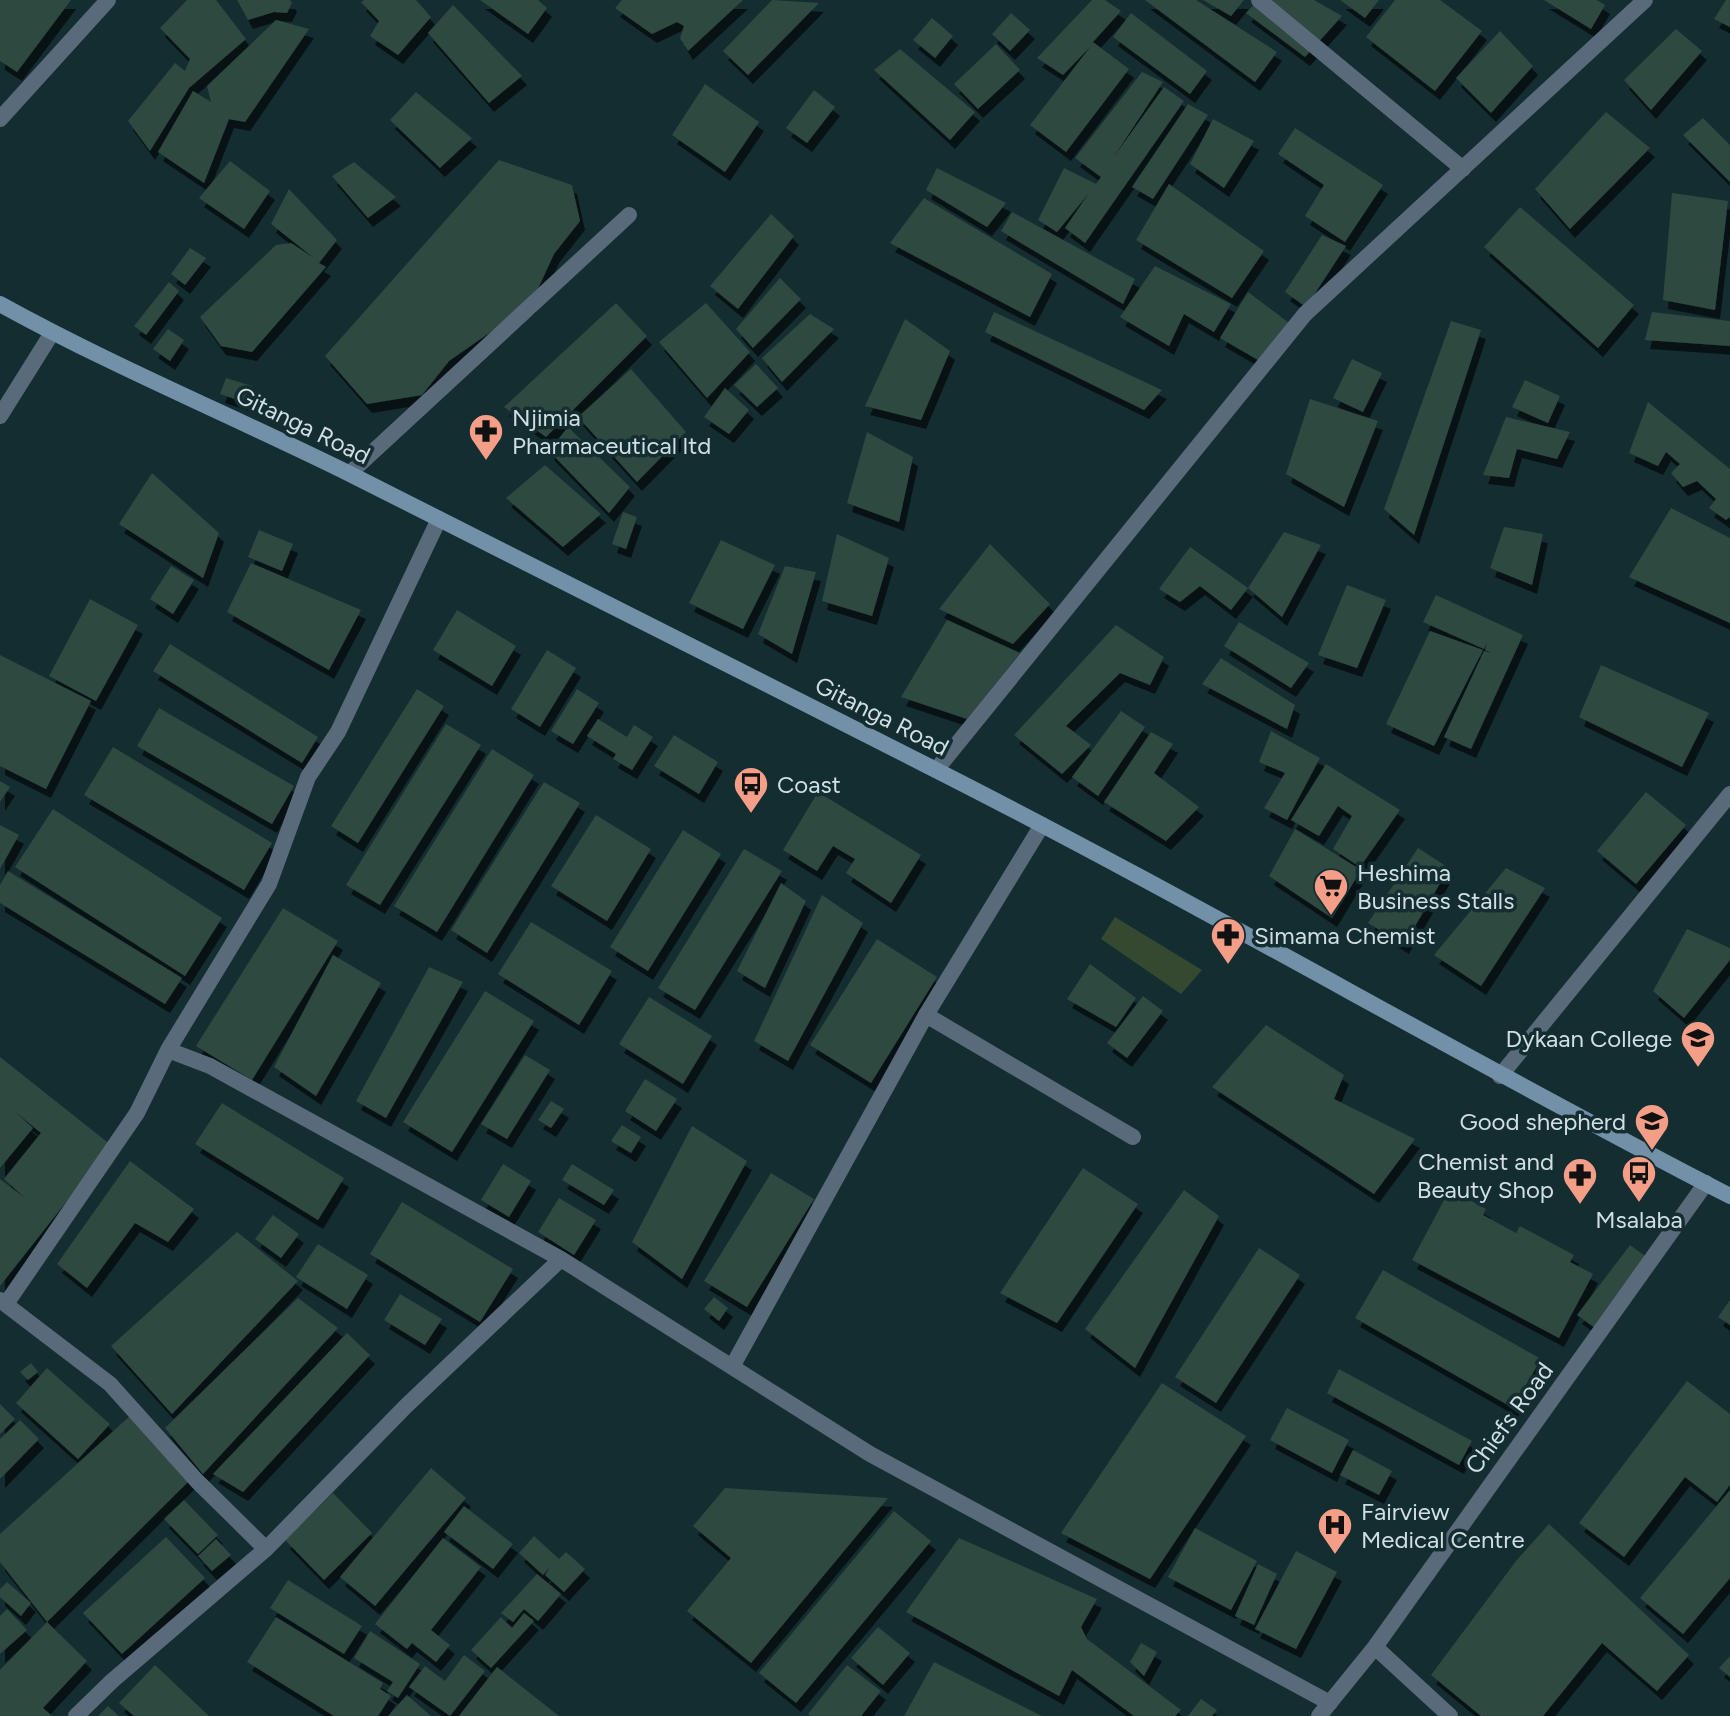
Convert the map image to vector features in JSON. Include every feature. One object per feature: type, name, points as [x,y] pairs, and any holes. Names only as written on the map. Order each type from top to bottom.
[{"type":"main road","name":"Gitanga Road","points":[[0,304],[52,333],[350,473],[936,770],[1175,894],[1500,1076],[1730,1196]]},
{"type":"street","points":[[0,119],[108,0]]},
{"type":"street","points":[[1259,0],[1463,169]]},
{"type":"street","points":[[936,770],[1305,314],[1645,0]]},
{"type":"street","points":[[350,473],[629,215]]},
{"type":"street","points":[[0,416],[52,333]]},
{"type":"street","points":[[266,1549],[197,1481],[110,1384],[3,1302],[137,1113],[168,1050],[269,884],[308,777],[338,732],[439,519]]},
{"type":"street","points":[[1500,1076],[1730,794]]},
{"type":"street","points":[[732,1367],[926,1015],[1042,825]]},
{"type":"street","points":[[926,1015],[1133,1137]]},
{"type":"street","points":[[168,1050],[210,1066],[561,1259],[870,1454],[1324,1710]]},
{"type":"street","name":"Chiefs Road","points":[[1324,1710],[1375,1647],[1706,1183]]},
{"type":"street","points":[[76,1716],[112,1681],[266,1549],[406,1406],[561,1259]]},
{"type":"street","points":[[1375,1647],[1450,1716]]},
{"type":"green space","points":[[1115,917],[1202,970],[1181,994],[1101,939]]},
{"type":"building","points":[[0,0],[71,0],[17,72],[0,61]]},
{"type":"building","points":[[187,0],[216,0],[246,39],[189,88],[150,151],[128,121],[175,63],[185,71],[190,59],[160,28]]},
{"type":"building","points":[[237,0],[290,0],[292,3],[287,13],[274,12],[248,20]]},
{"type":"building","points":[[416,0],[431,17],[398,55],[370,36],[379,21],[361,2]]},
{"type":"building","points":[[480,0],[538,0],[547,8],[528,34]]},
{"type":"building","points":[[622,0],[743,0],[688,51],[680,38],[684,26],[677,22],[652,34],[615,8]]},
{"type":"building","points":[[772,0],[819,3],[748,75],[723,51]]},
{"type":"building","points":[[1092,0],[1105,0],[1121,11],[1093,42],[1129,69],[1066,152],[1030,125],[1091,46],[1063,75],[1037,58]]},
{"type":"building","points":[[1145,0],[1196,0],[1277,52],[1255,82]]},
{"type":"building","points":[[1203,0],[1244,0],[1231,16]]},
{"type":"building","points":[[1258,0],[1314,0],[1342,16],[1305,57],[1246,13]]},
{"type":"building","points":[[1340,0],[1379,0],[1365,18]]},
{"type":"building","points":[[1395,0],[1440,0],[1482,31],[1435,91],[1366,37]]},
{"type":"building","points":[[1544,0],[1597,0],[1605,5],[1591,29]]},
{"type":"building","points":[[1726,0],[1730,0],[1730,27],[1714,19]]},
{"type":"building","points":[[453,5],[522,76],[489,103],[428,33]]},
{"type":"building","points":[[1011,13],[1030,30],[1010,51],[992,34]]},
{"type":"building","points":[[1131,13],[1207,71],[1190,94],[1113,37]]},
{"type":"building","points":[[932,18],[953,36],[935,58],[913,40]]},
{"type":"building","points":[[276,20],[309,29],[245,122],[229,119],[204,183],[158,152],[193,91],[211,102],[207,86]]},
{"type":"building","points":[[1676,29],[1702,51],[1651,110],[1624,80]]},
{"type":"building","points":[[1500,31],[1533,66],[1491,113],[1456,78]]},
{"type":"building","points":[[996,44],[1020,70],[978,109],[954,84]]},
{"type":"building","points":[[900,49],[975,112],[950,140],[874,70]]},
{"type":"building","points":[[1142,72],[1163,82],[1113,158],[1164,87],[1184,101],[1085,243],[1065,228],[1089,193],[1057,232],[1038,220],[1064,168],[1096,184],[1101,177],[1075,158]]},
{"type":"building","points":[[705,84],[759,122],[725,172],[672,135]]},
{"type":"building","points":[[814,90],[835,107],[807,143],[786,128]]},
{"type":"building","points":[[416,92],[472,138],[440,168],[390,120]]},
{"type":"building","points":[[1188,104],[1208,115],[1153,199],[1132,187]]},
{"type":"building","points":[[1606,112],[1650,148],[1570,229],[1535,189]]},
{"type":"building","points":[[1703,118],[1730,145],[1730,182],[1683,135]]},
{"type":"building","points":[[1213,119],[1254,141],[1224,188],[1190,164]]},
{"type":"building","points":[[1295,128],[1383,185],[1345,242],[1305,216],[1324,185],[1278,154]]},
{"type":"building","points":[[499,160],[572,185],[580,221],[554,254],[531,304],[449,361],[422,395],[367,404],[325,356]]},
{"type":"building","points":[[230,161],[270,191],[244,229],[199,198]]},
{"type":"building","points":[[354,162],[396,197],[368,218],[332,176]]},
{"type":"building","points":[[937,168],[1006,203],[987,227],[926,190]]},
{"type":"building","points":[[1169,184],[1264,251],[1232,298],[1136,240]]},
{"type":"building","points":[[289,189],[337,240],[319,263],[326,267],[252,352],[221,346],[200,317],[276,245],[291,243],[314,258],[271,224]]},
{"type":"building","points":[[1672,193],[1728,201],[1715,310],[1663,300]]},
{"type":"building","points":[[924,198],[1052,274],[1030,317],[890,243]]},
{"type":"building","points":[[1520,207],[1634,305],[1598,348],[1484,247]]},
{"type":"building","points":[[1012,212],[1135,279],[1123,304],[1001,231]]},
{"type":"building","points":[[771,214],[794,236],[738,309],[710,286]]},
{"type":"building","points":[[1322,235],[1346,246],[1306,307],[1285,292]]},
{"type":"building","points":[[190,248],[206,258],[185,285],[171,274]]},
{"type":"building","points":[[1155,266],[1231,304],[1214,332],[1184,314],[1169,346],[1120,317]]},
{"type":"building","points":[[780,278],[801,299],[753,348],[736,329]]},
{"type":"building","points":[[169,282],[179,291],[146,335],[134,326]]},
{"type":"building","points":[[1248,292],[1292,325],[1258,360],[1220,338]]},
{"type":"building","points":[[616,303],[647,336],[546,437],[504,407]]},
{"type":"building","points":[[706,303],[750,352],[707,398],[659,342]]},
{"type":"building","points":[[994,312],[1162,390],[1144,410],[985,332]]},
{"type":"building","points":[[1652,312],[1730,321],[1730,346],[1645,340]]},
{"type":"building","points":[[810,314],[834,329],[782,382],[762,358]]},
{"type":"building","points":[[905,319],[950,351],[921,420],[865,406]]},
{"type":"building","points":[[1451,321],[1481,330],[1414,535],[1384,509]]},
{"type":"building","points":[[168,329],[184,340],[170,361],[153,349]]},
{"type":"building","points":[[1352,359],[1382,373],[1363,412],[1333,398]]},
{"type":"building","points":[[756,364],[778,388],[757,407],[734,385]]},
{"type":"building","points":[[631,369],[686,432],[637,482],[578,417]]},
{"type":"building","points":[[226,378],[252,386],[247,403],[220,394]]},
{"type":"building","points":[[1525,380],[1560,396],[1548,423],[1512,407]]},
{"type":"building","points":[[725,388],[749,410],[729,434],[704,417]]},
{"type":"building","points":[[1310,399],[1378,421],[1344,507],[1286,474]]},
{"type":"building","points":[[1648,402],[1730,469],[1730,517],[1726,520],[1709,508],[1716,499],[1697,481],[1683,487],[1671,473],[1680,464],[1666,452],[1658,466],[1629,453]]},
{"type":"building","points":[[1506,417],[1570,432],[1557,459],[1517,449],[1509,478],[1483,475]]},
{"type":"building","points":[[568,427],[630,487],[609,513],[549,451]]},
{"type":"building","points":[[867,432],[913,457],[899,522],[847,503]]},
{"type":"building","points":[[545,465],[601,514],[563,547],[506,498]]},
{"type":"building","points":[[152,473],[219,533],[203,578],[119,524]]},
{"type":"building","points":[[1671,508],[1730,538],[1730,623],[1629,577]]},
{"type":"building","points":[[623,512],[637,517],[626,549],[612,544]]},
{"type":"building","points":[[1504,527],[1543,534],[1532,585],[1490,568]]},
{"type":"building","points":[[259,530],[293,544],[282,571],[248,557]]},
{"type":"building","points":[[1284,532],[1321,545],[1282,617],[1248,588]]},
{"type":"building","points":[[837,534],[889,558],[872,616],[822,601]]},
{"type":"building","points":[[721,540],[775,565],[743,629],[689,603]]},
{"type":"building","points":[[990,544],[1050,604],[1013,644],[939,609]]},
{"type":"building","points":[[1190,547],[1248,588],[1231,610],[1200,586],[1180,602],[1159,589]]},
{"type":"building","points":[[251,563],[361,610],[329,670],[227,612]]},
{"type":"building","points":[[171,566],[194,580],[173,614],[150,599]]},
{"type":"building","points":[[785,566],[816,572],[792,654],[758,634]]},
{"type":"building","points":[[1347,585],[1386,600],[1357,668],[1318,655]]},
{"type":"building","points":[[1436,595],[1523,635],[1471,749],[1444,737],[1484,651],[1492,653],[1485,650],[1487,643],[1484,649],[1423,622]]},
{"type":"building","points":[[90,599],[138,625],[96,701],[49,676]]},
{"type":"building","points":[[457,610],[516,646],[492,686],[433,650]]},
{"type":"building","points":[[947,620],[1020,653],[967,719],[901,697]]},
{"type":"building","points":[[1239,622],[1309,663],[1291,688],[1224,646]]},
{"type":"building","points":[[1116,625],[1164,657],[1150,685],[1120,673],[1066,726],[1091,745],[1062,774],[1014,735]]},
{"type":"building","points":[[1430,631],[1483,650],[1434,746],[1386,724]]},
{"type":"building","points":[[170,644],[318,737],[302,763],[153,671]]},
{"type":"building","points":[[547,650],[576,668],[540,727],[511,709]]},
{"type":"building","points":[[0,655],[91,701],[46,789],[0,766]]},
{"type":"building","points":[[1221,658],[1295,705],[1287,729],[1202,684]]},
{"type":"building","points":[[1601,665],[1709,713],[1682,767],[1579,717]]},
{"type":"building","points":[[417,689],[444,706],[358,843],[331,826]]},
{"type":"building","points":[[577,689],[599,703],[573,744],[551,731]]},
{"type":"building","points":[[159,708],[294,786],[272,824],[137,746]]},
{"type":"building","points":[[1121,711],[1145,727],[1098,796],[1072,777]]},
{"type":"building","points":[[598,719],[627,737],[634,725],[653,737],[632,770],[613,759],[616,754],[587,736]]},
{"type":"building","points":[[446,724],[481,745],[380,905],[346,885]]},
{"type":"building","points":[[1271,731],[1320,758],[1287,820],[1264,808],[1285,773],[1259,762]]},
{"type":"building","points":[[1151,732],[1173,744],[1154,773],[1199,807],[1166,841],[1104,802]]},
{"type":"building","points":[[674,735],[718,762],[699,794],[654,766]]},
{"type":"building","points":[[113,747],[272,843],[244,890],[84,795]]},
{"type":"building","points":[[492,749],[534,775],[437,932],[394,906]]},
{"type":"building","points":[[1326,764],[1400,810],[1360,867],[1333,849],[1352,816],[1338,806],[1319,836],[1291,820]]},
{"type":"building","points":[[0,781],[10,787],[0,802]]},
{"type":"building","points":[[544,782],[580,803],[487,953],[451,930]]},
{"type":"building","points":[[818,792],[921,855],[891,903],[846,873],[855,859],[833,846],[817,871],[783,850]]},
{"type":"building","points":[[1646,792],[1686,825],[1636,884],[1597,851]]},
{"type":"building","points":[[53,809],[222,918],[185,976],[15,867]]},
{"type":"building","points":[[596,815],[651,849],[607,921],[551,886]]},
{"type":"building","points":[[0,825],[19,835],[0,869]]},
{"type":"building","points":[[1295,829],[1361,870],[1332,918],[1269,876]]},
{"type":"building","points":[[683,830],[721,854],[648,971],[610,947]]},
{"type":"building","points":[[1418,848],[1449,868],[1404,945],[1368,923]]},
{"type":"building","points":[[744,849],[782,871],[695,1010],[658,988]]},
{"type":"building","points":[[1506,868],[1545,888],[1481,986],[1434,955]]},
{"type":"building","points":[[8,871],[182,978],[165,1004],[0,903],[0,885]]},
{"type":"building","points":[[781,883],[806,901],[765,988],[737,971]]},
{"type":"building","points":[[822,895],[863,923],[788,1061],[754,1041]]},
{"type":"building","points":[[283,908],[338,941],[252,1080],[196,1046]]},
{"type":"building","points":[[531,922],[612,971],[579,1025],[498,974]]},
{"type":"building","points":[[1687,929],[1730,948],[1730,960],[1684,1018],[1653,991]]},
{"type":"building","points":[[877,939],[937,977],[871,1083],[810,1045]]},
{"type":"building","points":[[333,955],[381,983],[316,1096],[274,1067]]},
{"type":"building","points":[[1090,964],[1136,998],[1116,1027],[1067,999]]},
{"type":"building","points":[[429,967],[463,982],[386,1118],[356,1101]]},
{"type":"building","points":[[485,991],[534,1021],[452,1152],[403,1122]]},
{"type":"building","points":[[1143,996],[1163,1011],[1127,1058],[1107,1043]]},
{"type":"building","points":[[649,997],[712,1036],[683,1084],[619,1044]]},
{"type":"building","points":[[1266,1025],[1344,1075],[1334,1099],[1415,1139],[1374,1194],[1212,1087]]},
{"type":"building","points":[[525,1055],[550,1070],[507,1139],[481,1124]]},
{"type":"building","points":[[0,1057],[111,1145],[0,1286],[0,1179],[25,1198],[4,1179],[41,1133],[13,1110],[33,1128],[0,1168]]},
{"type":"building","points":[[645,1079],[677,1099],[656,1131],[625,1111]]},
{"type":"building","points":[[551,1101],[564,1109],[551,1128],[538,1120]]},
{"type":"building","points":[[222,1103],[344,1178],[318,1220],[195,1144]]},
{"type":"building","points":[[622,1125],[641,1137],[631,1153],[611,1141]]},
{"type":"building","points":[[692,1126],[747,1161],[682,1279],[632,1242]]},
{"type":"building","points":[[130,1161],[194,1209],[168,1242],[135,1223],[87,1288],[57,1264]]},
{"type":"building","points":[[503,1164],[531,1181],[509,1217],[481,1200]]},
{"type":"building","points":[[572,1164],[614,1190],[604,1205],[562,1180]]},
{"type":"building","points":[[1083,1168],[1138,1204],[1057,1323],[1000,1293]]},
{"type":"building","points":[[771,1173],[814,1199],[747,1307],[704,1281]]},
{"type":"building","points":[[1450,1189],[1486,1209],[1483,1215],[1516,1233],[1520,1226],[1574,1255],[1570,1262],[1593,1274],[1559,1338],[1412,1260]]},
{"type":"building","points":[[1184,1190],[1219,1216],[1135,1368],[1085,1329]]},
{"type":"building","points":[[559,1198],[596,1220],[574,1255],[538,1232]]},
{"type":"building","points":[[402,1202],[513,1269],[480,1322],[370,1254]]},
{"type":"building","points":[[273,1215],[299,1234],[281,1258],[255,1239]]},
{"type":"building","points":[[237,1232],[298,1281],[172,1414],[111,1346]]},
{"type":"building","points":[[318,1244],[368,1275],[347,1309],[296,1277]]},
{"type":"building","points":[[1630,1245],[1648,1258],[1595,1328],[1577,1315]]},
{"type":"building","points":[[1259,1248],[1300,1275],[1216,1403],[1175,1377]]},
{"type":"building","points":[[1383,1270],[1541,1359],[1513,1408],[1355,1318]]},
{"type":"building","points":[[400,1294],[442,1319],[425,1345],[384,1320]]},
{"type":"building","points":[[714,1297],[728,1308],[719,1321],[704,1309]]},
{"type":"building","points":[[298,1298],[338,1328],[203,1474],[165,1428]]},
{"type":"building","points":[[1730,1300],[1730,1325],[1718,1317]]},
{"type":"building","points":[[347,1333],[370,1355],[243,1492],[213,1474]]},
{"type":"building","points":[[31,1363],[38,1372],[28,1380],[20,1372]]},
{"type":"building","points":[[47,1368],[110,1424],[78,1459],[16,1403]]},
{"type":"building","points":[[1339,1369],[1472,1441],[1459,1465],[1327,1393]]},
{"type":"building","points":[[1687,1381],[1730,1414],[1730,1485],[1717,1502],[1685,1477],[1624,1557],[1579,1523]]},
{"type":"building","points":[[1162,1383],[1246,1436],[1150,1579],[1061,1533]]},
{"type":"building","points":[[0,1404],[15,1419],[0,1434]]},
{"type":"building","points":[[1287,1408],[1349,1440],[1332,1473],[1270,1440]]},
{"type":"building","points":[[131,1415],[191,1479],[47,1622],[0,1562],[0,1534]]},
{"type":"building","points":[[20,1420],[39,1439],[0,1479],[0,1439]]},
{"type":"building","points":[[1353,1450],[1392,1471],[1379,1495],[1340,1475]]},
{"type":"building","points":[[431,1468],[466,1498],[375,1606],[340,1577]]},
{"type":"building","points":[[725,1488],[888,1498],[751,1663],[687,1611],[731,1558],[693,1526]]},
{"type":"building","points":[[1730,1490],[1730,1578],[1683,1634],[1640,1598]]},
{"type":"building","points":[[333,1493],[372,1533],[324,1580],[285,1540]]},
{"type":"building","points":[[184,1500],[218,1535],[198,1554],[164,1519]]},
{"type":"building","points":[[464,1506],[513,1544],[493,1569],[444,1532]]},
{"type":"building","points":[[894,1511],[931,1541],[796,1703],[759,1673]]},
{"type":"building","points":[[1549,1524],[1689,1655],[1657,1691],[1602,1643],[1543,1716],[1481,1716],[1431,1675],[1516,1561]]},
{"type":"building","points":[[1195,1528],[1257,1561],[1231,1610],[1168,1577]]},
{"type":"building","points":[[534,1536],[559,1559],[566,1552],[585,1569],[564,1592],[545,1575],[550,1567],[543,1575],[519,1553]]},
{"type":"building","points":[[166,1537],[205,1578],[122,1654],[83,1613]]},
{"type":"building","points":[[443,1538],[481,1567],[431,1630],[450,1645],[436,1662],[412,1643],[407,1649],[375,1624]]},
{"type":"building","points":[[959,1538],[1097,1599],[1081,1627],[1087,1639],[1181,1710],[1175,1716],[1134,1716],[1072,1670],[1059,1696],[906,1612]]},
{"type":"building","points":[[216,1539],[231,1555],[212,1571],[198,1556]]},
{"type":"building","points":[[1296,1551],[1337,1572],[1296,1649],[1255,1629]]},
{"type":"building","points":[[1258,1564],[1277,1574],[1254,1625],[1235,1616]]},
{"type":"building","points":[[537,1574],[561,1594],[538,1621],[524,1609],[513,1622],[501,1613]]},
{"type":"building","points":[[288,1580],[362,1626],[344,1654],[270,1608]]},
{"type":"building","points":[[7,1582],[31,1603],[21,1616],[0,1597],[0,1589]]},
{"type":"building","points":[[7,1609],[27,1630],[0,1654],[0,1616]]},
{"type":"building","points":[[524,1613],[534,1621],[491,1668],[471,1650],[501,1617],[512,1628]]},
{"type":"building","points":[[276,1617],[383,1683],[380,1689],[391,1696],[378,1716],[334,1716],[247,1662]]},
{"type":"building","points":[[47,1622],[87,1661],[43,1708],[52,1716],[0,1716],[0,1670]]},
{"type":"building","points":[[878,1627],[910,1653],[883,1685],[851,1658]]},
{"type":"building","points":[[370,1631],[420,1664],[398,1698],[387,1691],[393,1682],[354,1658]]},
{"type":"building","points":[[1141,1643],[1157,1652],[1144,1676],[1130,1662]]},
{"type":"building","points":[[464,1655],[485,1671],[450,1716],[409,1687],[425,1666],[445,1681]]},
{"type":"building","points":[[1730,1656],[1730,1677],[1719,1668]]},
{"type":"building","points":[[934,1662],[1042,1716],[904,1716]]},
{"type":"building","points":[[155,1665],[209,1716],[134,1716],[119,1703]]},
{"type":"building","points":[[847,1665],[881,1691],[861,1716],[808,1714]]},
{"type":"building","points":[[497,1667],[559,1716],[459,1716]]},
{"type":"building","points":[[407,1695],[431,1716],[388,1716]]},
{"type":"building","points":[[1201,1699],[1217,1710],[1212,1716],[1188,1716]]},
{"type":"building","points":[[108,1706],[119,1716],[98,1716]]},
{"type":"place","name":"Njimia Pharmaceutical ltd","points":[[486,462]]},
{"type":"place","name":"Coast","points":[[751,815]]},
{"type":"place","name":"Heshima Business Stalls","points":[[1331,917]]},
{"type":"place","name":"Simama Chemist","points":[[1228,966]]},
{"type":"place","name":"Dykaan College","points":[[1698,1069]]},
{"type":"place","name":"Good shepherd","points":[[1652,1152]]},
{"type":"place","name":"Msalaba","points":[[1639,1204]]},
{"type":"place","name":"Chemist and Beauty Shop","points":[[1580,1206]]},
{"type":"place","name":"Fairview Medical Centre","points":[[1335,1556]]}]
